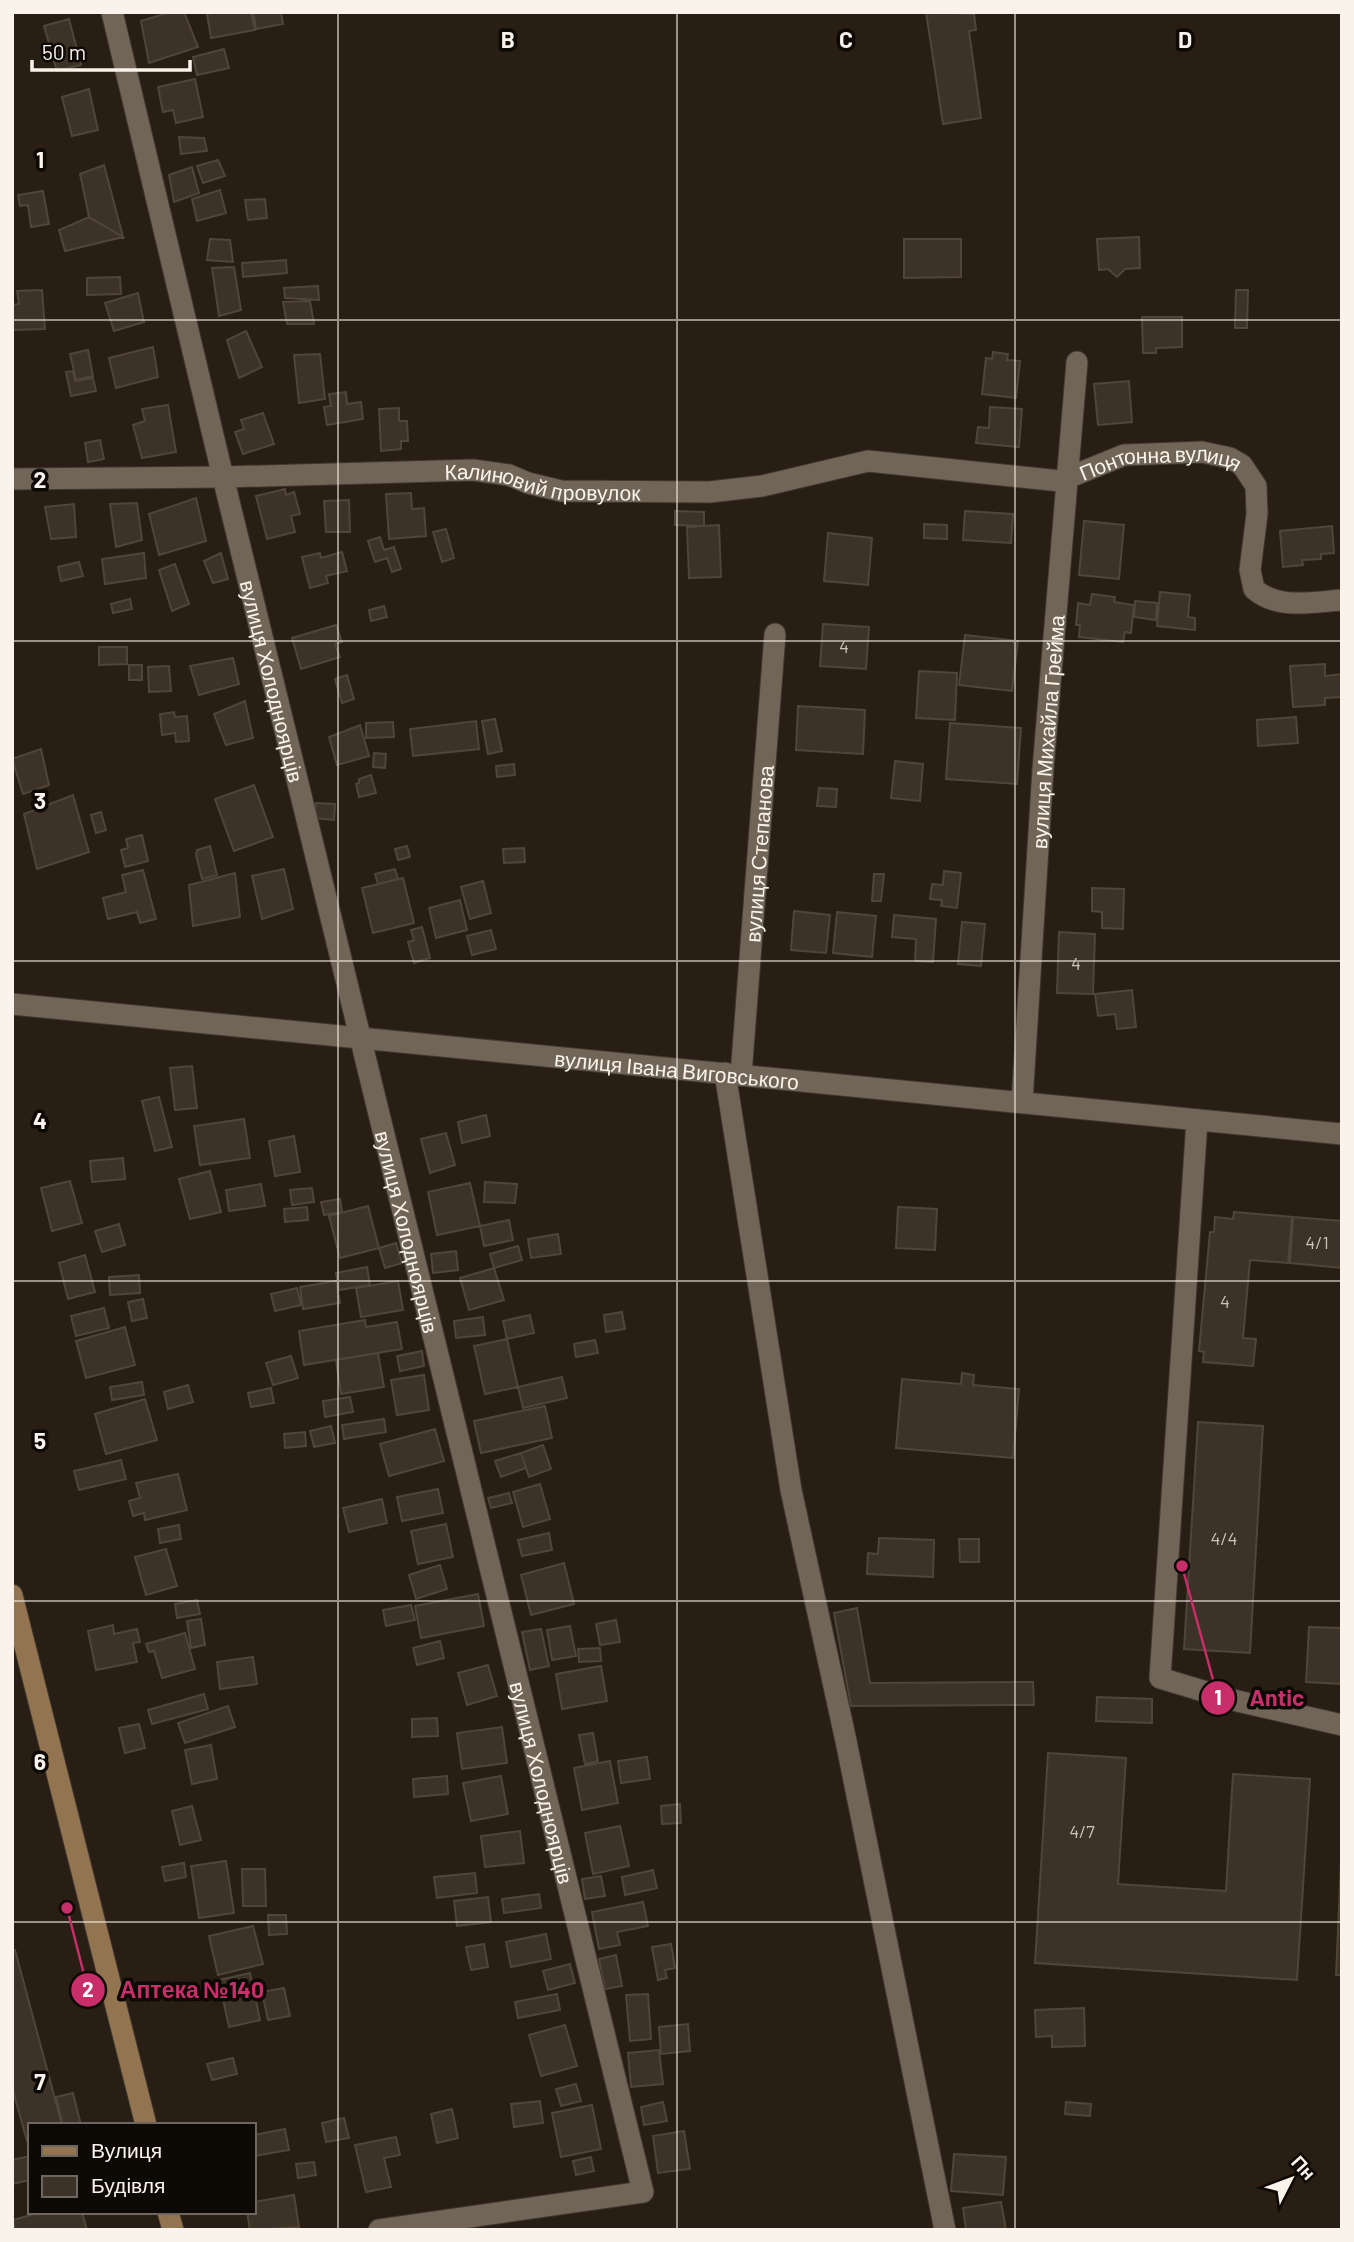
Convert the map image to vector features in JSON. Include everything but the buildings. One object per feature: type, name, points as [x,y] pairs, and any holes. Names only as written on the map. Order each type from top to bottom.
[{"type":"main road","points":[[12,1595],[145,2123]]},
{"type":"street","name":"вулиця Холодноярців","points":[[112,12],[223,477],[643,2192],[379,2230]]},
{"type":"street","name":"вулиця Михайла Грейма","points":[[1021,1102],[1043,769],[1077,362]]},
{"type":"street","name":"Понтонна вулиця","points":[[1068,478],[1104,461],[1134,453],[1186,451],[1230,458],[1250,474],[1256,486],[1257,514],[1250,569],[1254,589],[1269,600],[1282,603],[1342,600]]},
{"type":"street","name":"Калиновий провулок","points":[[12,479],[223,477],[473,470],[509,475],[561,491],[686,492],[762,486],[879,461],[1060,481],[1068,478]]},
{"type":"street","name":"вулиця Степанова","points":[[775,634],[733,1074],[791,1490],[849,1754],[945,2230]]},
{"type":"street","name":"вулиця Івана Виговського","points":[[12,1004],[1342,1134]]},
{"type":"street","points":[[1197,1120],[1160,1678],[1233,1700],[1342,1725]]},
{"type":"place","name":"Antic","points":[[1182,1566]]},
{"type":"place","name":"Аптека №140","points":[[67,1908]]}]
